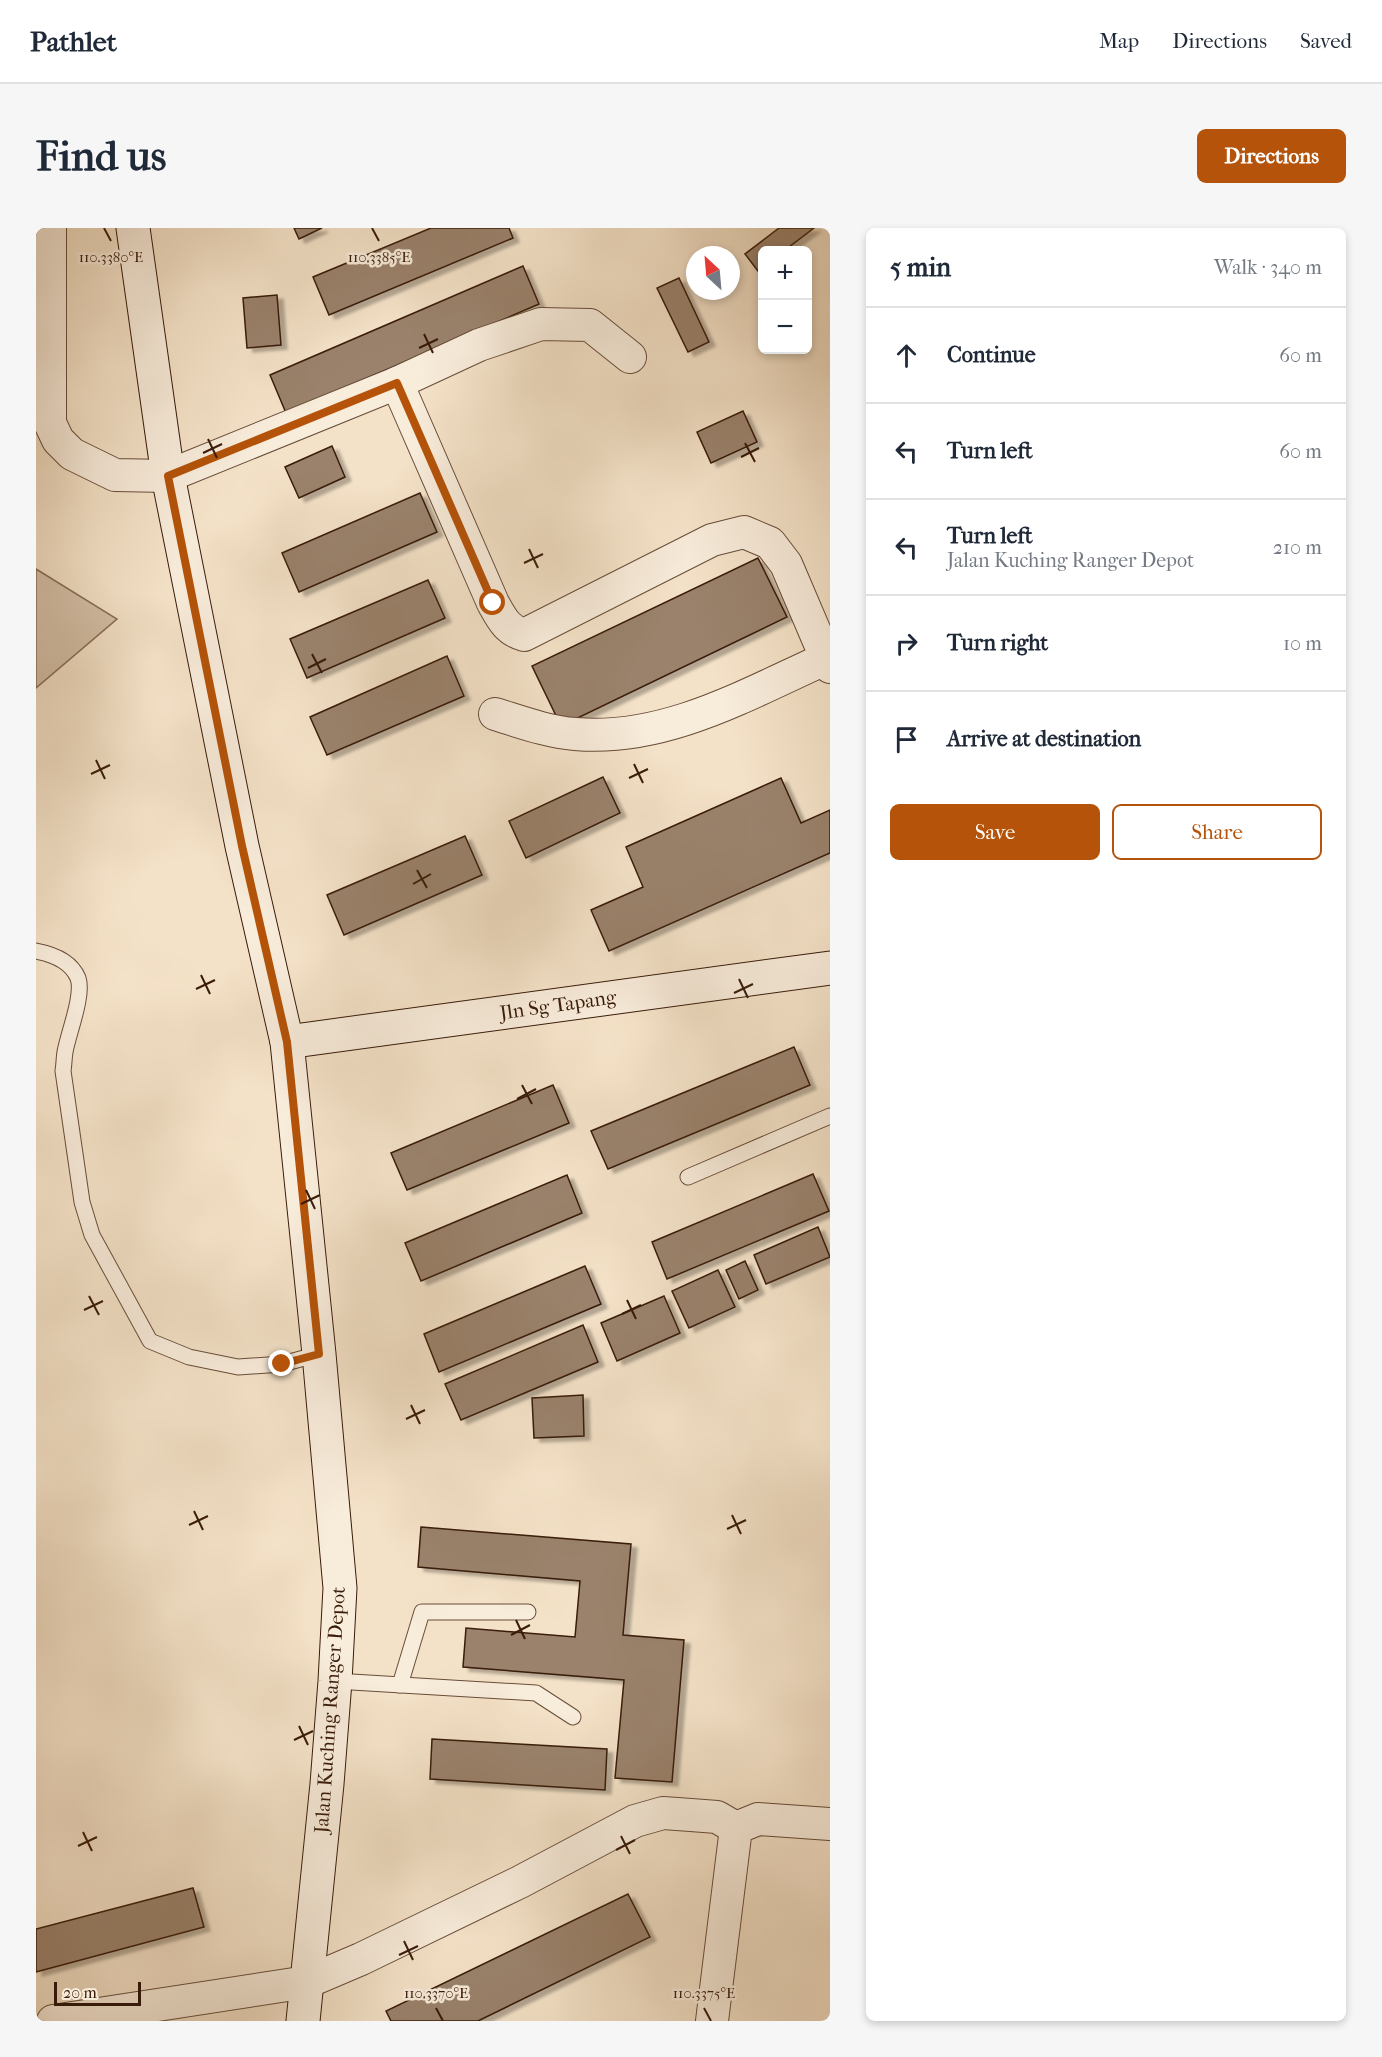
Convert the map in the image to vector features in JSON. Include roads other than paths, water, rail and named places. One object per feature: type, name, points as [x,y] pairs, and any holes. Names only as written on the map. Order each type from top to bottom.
[{"type":"street","points":[[50,228],[50,423],[58,440],[72,454],[115,475],[168,476],[397,383],[479,345],[541,324],[590,325],[630,357]]},
{"type":"street","name":"Jalan Kuching Ranger Depot","points":[[133,228],[168,476],[240,835],[287,1042],[319,1354],[340,1588],[335,1681],[303,2021]]},
{"type":"street","points":[[397,383],[493,603],[513,632],[524,635],[712,540],[744,532],[770,543],[786,564],[828,662],[686,721],[618,735],[576,734],[548,730],[495,714]]},
{"type":"street","name":"Jln Sg Tapang","points":[[287,1042],[830,968]]},
{"type":"street","points":[[54,2021],[307,1982],[361,1959],[520,1882],[635,1821],[663,1813],[717,1817],[736,1828]]},
{"type":"street","points":[[736,1828],[758,1819],[830,1824]]},
{"type":"street","points":[[712,2021],[736,1828]]},
{"type":"lane","points":[[36,951],[49,953],[68,964],[78,979],[77,1007],[65,1052],[63,1071],[82,1202],[92,1235],[150,1341],[189,1357],[238,1366],[282,1364],[319,1354]]},
{"type":"lane","points":[[688,1177],[830,1116]]},
{"type":"lane","points":[[400,1685],[422,1612],[528,1612]]},
{"type":"lane","points":[[335,1681],[536,1694],[573,1717]]}]
